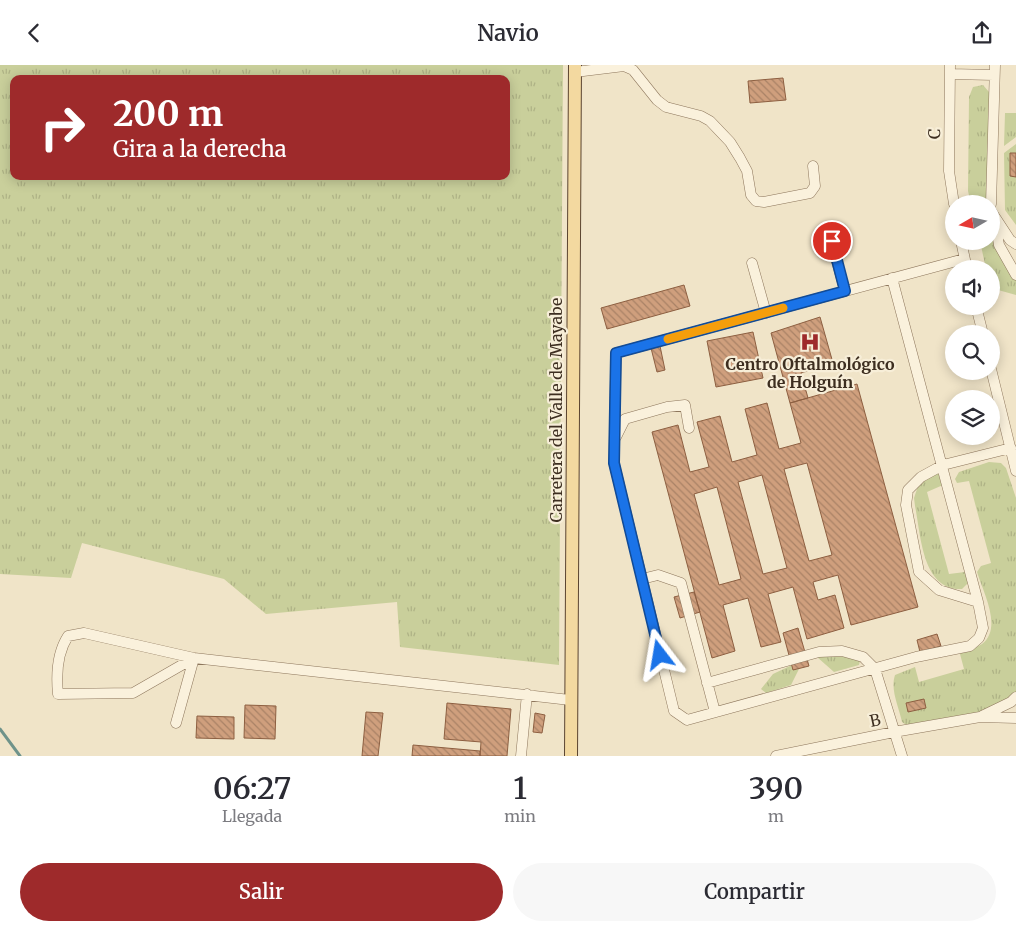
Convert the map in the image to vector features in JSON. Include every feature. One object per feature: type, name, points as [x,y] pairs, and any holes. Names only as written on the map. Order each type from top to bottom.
[{"type":"main road","name":"Carretera del Valle de Mayabe","points":[[571,756],[575,68]]},
{"type":"street","points":[[575,68],[629,65],[657,100],[666,107],[701,116],[720,129],[747,171],[751,195],[756,201],[764,202],[810,193],[815,185],[813,166]]},
{"type":"street","points":[[950,70],[994,70],[991,195]]},
{"type":"street","name":"C","points":[[950,70],[949,171],[953,195]]},
{"type":"street","points":[[1000,226],[1010,240],[1016,243]]},
{"type":"street","points":[[832,241],[845,291]]},
{"type":"street","points":[[1000,247],[1016,275]]},
{"type":"street","points":[[752,263],[766,313]]},
{"type":"street","points":[[892,278],[978,602],[983,628],[979,638],[970,645],[687,720],[674,711],[614,463],[616,353],[892,278],[945,268]]},
{"type":"street","points":[[994,380],[1016,471]]},
{"type":"street","points":[[614,440],[625,419],[667,407],[685,405],[689,427]]},
{"type":"street","points":[[978,602],[939,590],[918,571],[906,505],[908,490],[921,477],[943,465],[1011,448]]},
{"type":"street","points":[[642,579],[658,575],[681,583],[715,712]]},
{"type":"street","points":[[194,658],[133,693],[58,693],[56,677],[62,646],[68,636],[75,633],[84,633],[194,658],[570,700]]},
{"type":"street","points":[[707,683],[819,652],[842,651],[863,657],[875,669],[902,756]]},
{"type":"street","points":[[176,723],[194,658]]},
{"type":"street","points":[[521,756],[527,694]]},
{"type":"street","name":"B","points":[[980,717],[1011,702],[1016,697]]},
{"type":"street","name":"B","points":[[776,756],[980,717],[1016,717]]},
{"type":"green space","points":[[0,65],[563,65],[559,665],[400,647],[397,602],[266,614],[224,579],[82,543],[71,578],[0,574]]},
{"type":"green space","points":[[983,85],[989,92],[988,195],[969,195],[968,191],[969,97],[973,87]]},
{"type":"green space","points":[[1005,113],[1016,113],[1016,137],[1004,146]]},
{"type":"green space","points":[[1016,144],[1016,225],[1005,210],[1004,153]]},
{"type":"green space","points":[[1000,239],[1016,279],[1016,295],[1000,291],[1000,260],[984,260],[982,250],[1000,250]]},
{"type":"green space","points":[[989,462],[1001,463],[1006,468],[1016,498],[1016,694],[989,711],[908,726],[902,722],[896,699],[895,675],[915,667],[919,682],[964,669],[960,654],[962,650],[982,644],[988,637],[991,629],[990,609],[977,572],[981,566],[991,563],[969,481],[957,483],[955,479],[959,472]]},
{"type":"green space","points":[[937,473],[940,474],[943,485],[927,492],[949,574],[965,572],[969,582],[962,589],[949,587],[939,581],[931,571],[922,546],[914,498],[919,483]]},
{"type":"green space","points":[[846,655],[860,661],[859,665],[834,672],[817,657]]},
{"type":"green space","points":[[792,665],[793,670],[799,669],[791,685],[766,693],[761,689],[773,674]]},
{"type":"building","points":[[783,78],[786,100],[750,103],[748,81]]},
{"type":"building","points":[[1010,153],[1016,153],[1016,177],[1010,176]]},
{"type":"building","points":[[684,285],[690,306],[607,329],[601,308]]},
{"type":"building","points":[[820,317],[833,363],[801,373],[808,398],[790,403],[771,333]]},
{"type":"building","points":[[753,332],[763,378],[716,387],[707,341]]},
{"type":"building","points":[[660,346],[665,370],[657,372],[651,348]]},
{"type":"building","points":[[857,384],[918,607],[851,625],[838,575],[813,582],[818,600],[835,595],[844,628],[807,639],[793,587],[768,594],[781,642],[761,647],[748,598],[723,605],[735,651],[712,658],[652,432],[678,425],[690,472],[709,467],[697,422],[720,416],[732,462],[757,455],[745,409],[767,403],[779,449],[801,443],[790,403]],"holes":[[[807,463],[832,555],[809,561],[784,469]],[[762,475],[787,568],[763,574],[738,482]],[[717,487],[741,579],[719,585],[694,494]]]},
{"type":"building","points":[[694,592],[700,612],[680,618],[674,597]]},
{"type":"building","points":[[798,628],[809,666],[793,670],[783,633]]},
{"type":"building","points":[[937,634],[941,646],[920,652],[917,640]]},
{"type":"building","points":[[924,699],[926,708],[908,712],[906,703]]},
{"type":"building","points":[[447,703],[511,709],[507,756],[480,756],[481,742],[444,739]]},
{"type":"building","points":[[245,705],[276,706],[275,739],[244,738]]},
{"type":"building","points":[[366,712],[383,713],[378,756],[362,756]]},
{"type":"building","points":[[535,713],[545,715],[542,733],[533,732]]},
{"type":"building","points":[[197,716],[234,717],[234,739],[196,738]]},
{"type":"building","points":[[413,745],[480,751],[480,756],[412,756]]},
{"type":"waterway","points":[[0,729],[20,756]]},
{"type":"slow traffic","points":[[668,339],[783,308]]},
{"type":"place","name":"Centro Oftalmológico de Holguín","points":[[810,342]]},
{"type":"route","points":[[660,655],[614,463],[616,353],[845,291],[832,241]]}]
